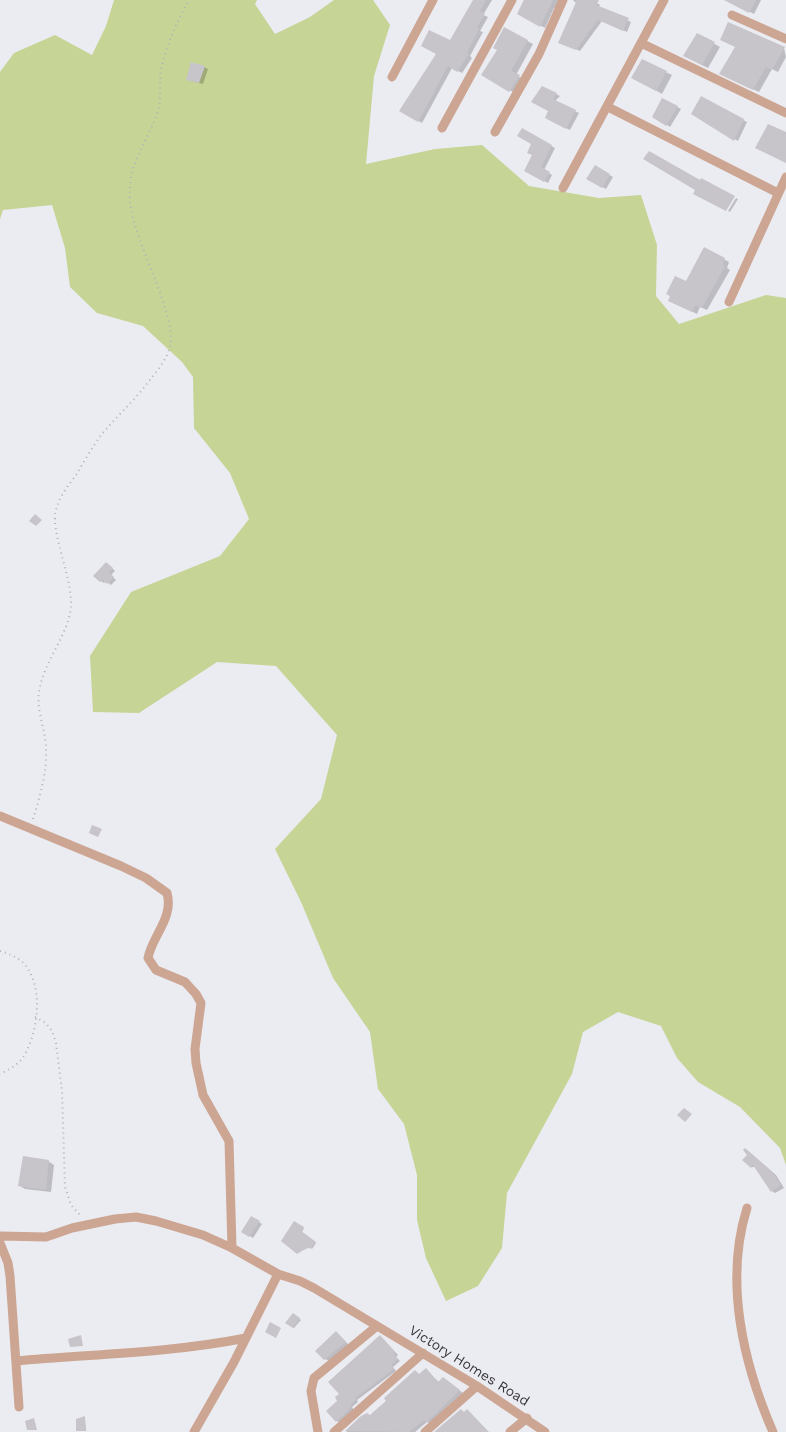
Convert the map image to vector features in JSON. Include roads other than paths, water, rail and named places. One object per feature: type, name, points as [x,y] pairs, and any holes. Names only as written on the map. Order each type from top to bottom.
[{"type":"street","points":[[392,77],[433,0]]},
{"type":"street","points":[[442,128],[512,0]]},
{"type":"street","points":[[495,132],[539,54],[564,0]]},
{"type":"street","points":[[563,188],[608,108],[664,0]]},
{"type":"street","points":[[732,15],[786,40]]},
{"type":"street","points":[[641,43],[786,113]]},
{"type":"street","points":[[608,108],[778,193]]},
{"type":"street","points":[[729,302],[786,177]]},
{"type":"street","points":[[0,816],[146,878],[167,893],[168,903],[164,923],[149,951],[148,958],[156,970],[185,982],[201,1003],[195,1049],[196,1063],[203,1095],[229,1141],[232,1248]]},
{"type":"street","points":[[747,1208],[742,1225],[737,1262],[741,1322],[747,1361],[773,1432]]},
{"type":"street","name":"Victory Homes Road","points":[[0,1236],[46,1236],[87,1224],[136,1217],[156,1220],[203,1235],[232,1248],[278,1274],[300,1281],[477,1386],[527,1418],[545,1432]]},
{"type":"street","points":[[0,1243],[8,1263],[10,1276],[19,1406]]},
{"type":"street","points":[[194,1432],[246,1338],[278,1274]]},
{"type":"street","points":[[318,1432],[311,1390],[314,1378],[377,1326]]},
{"type":"street","points":[[16,1361],[158,1351],[204,1346],[246,1338]]},
{"type":"street","points":[[334,1432],[423,1353]]},
{"type":"street","points":[[425,1432],[477,1386]]},
{"type":"street","points":[[510,1432],[527,1418]]}]
